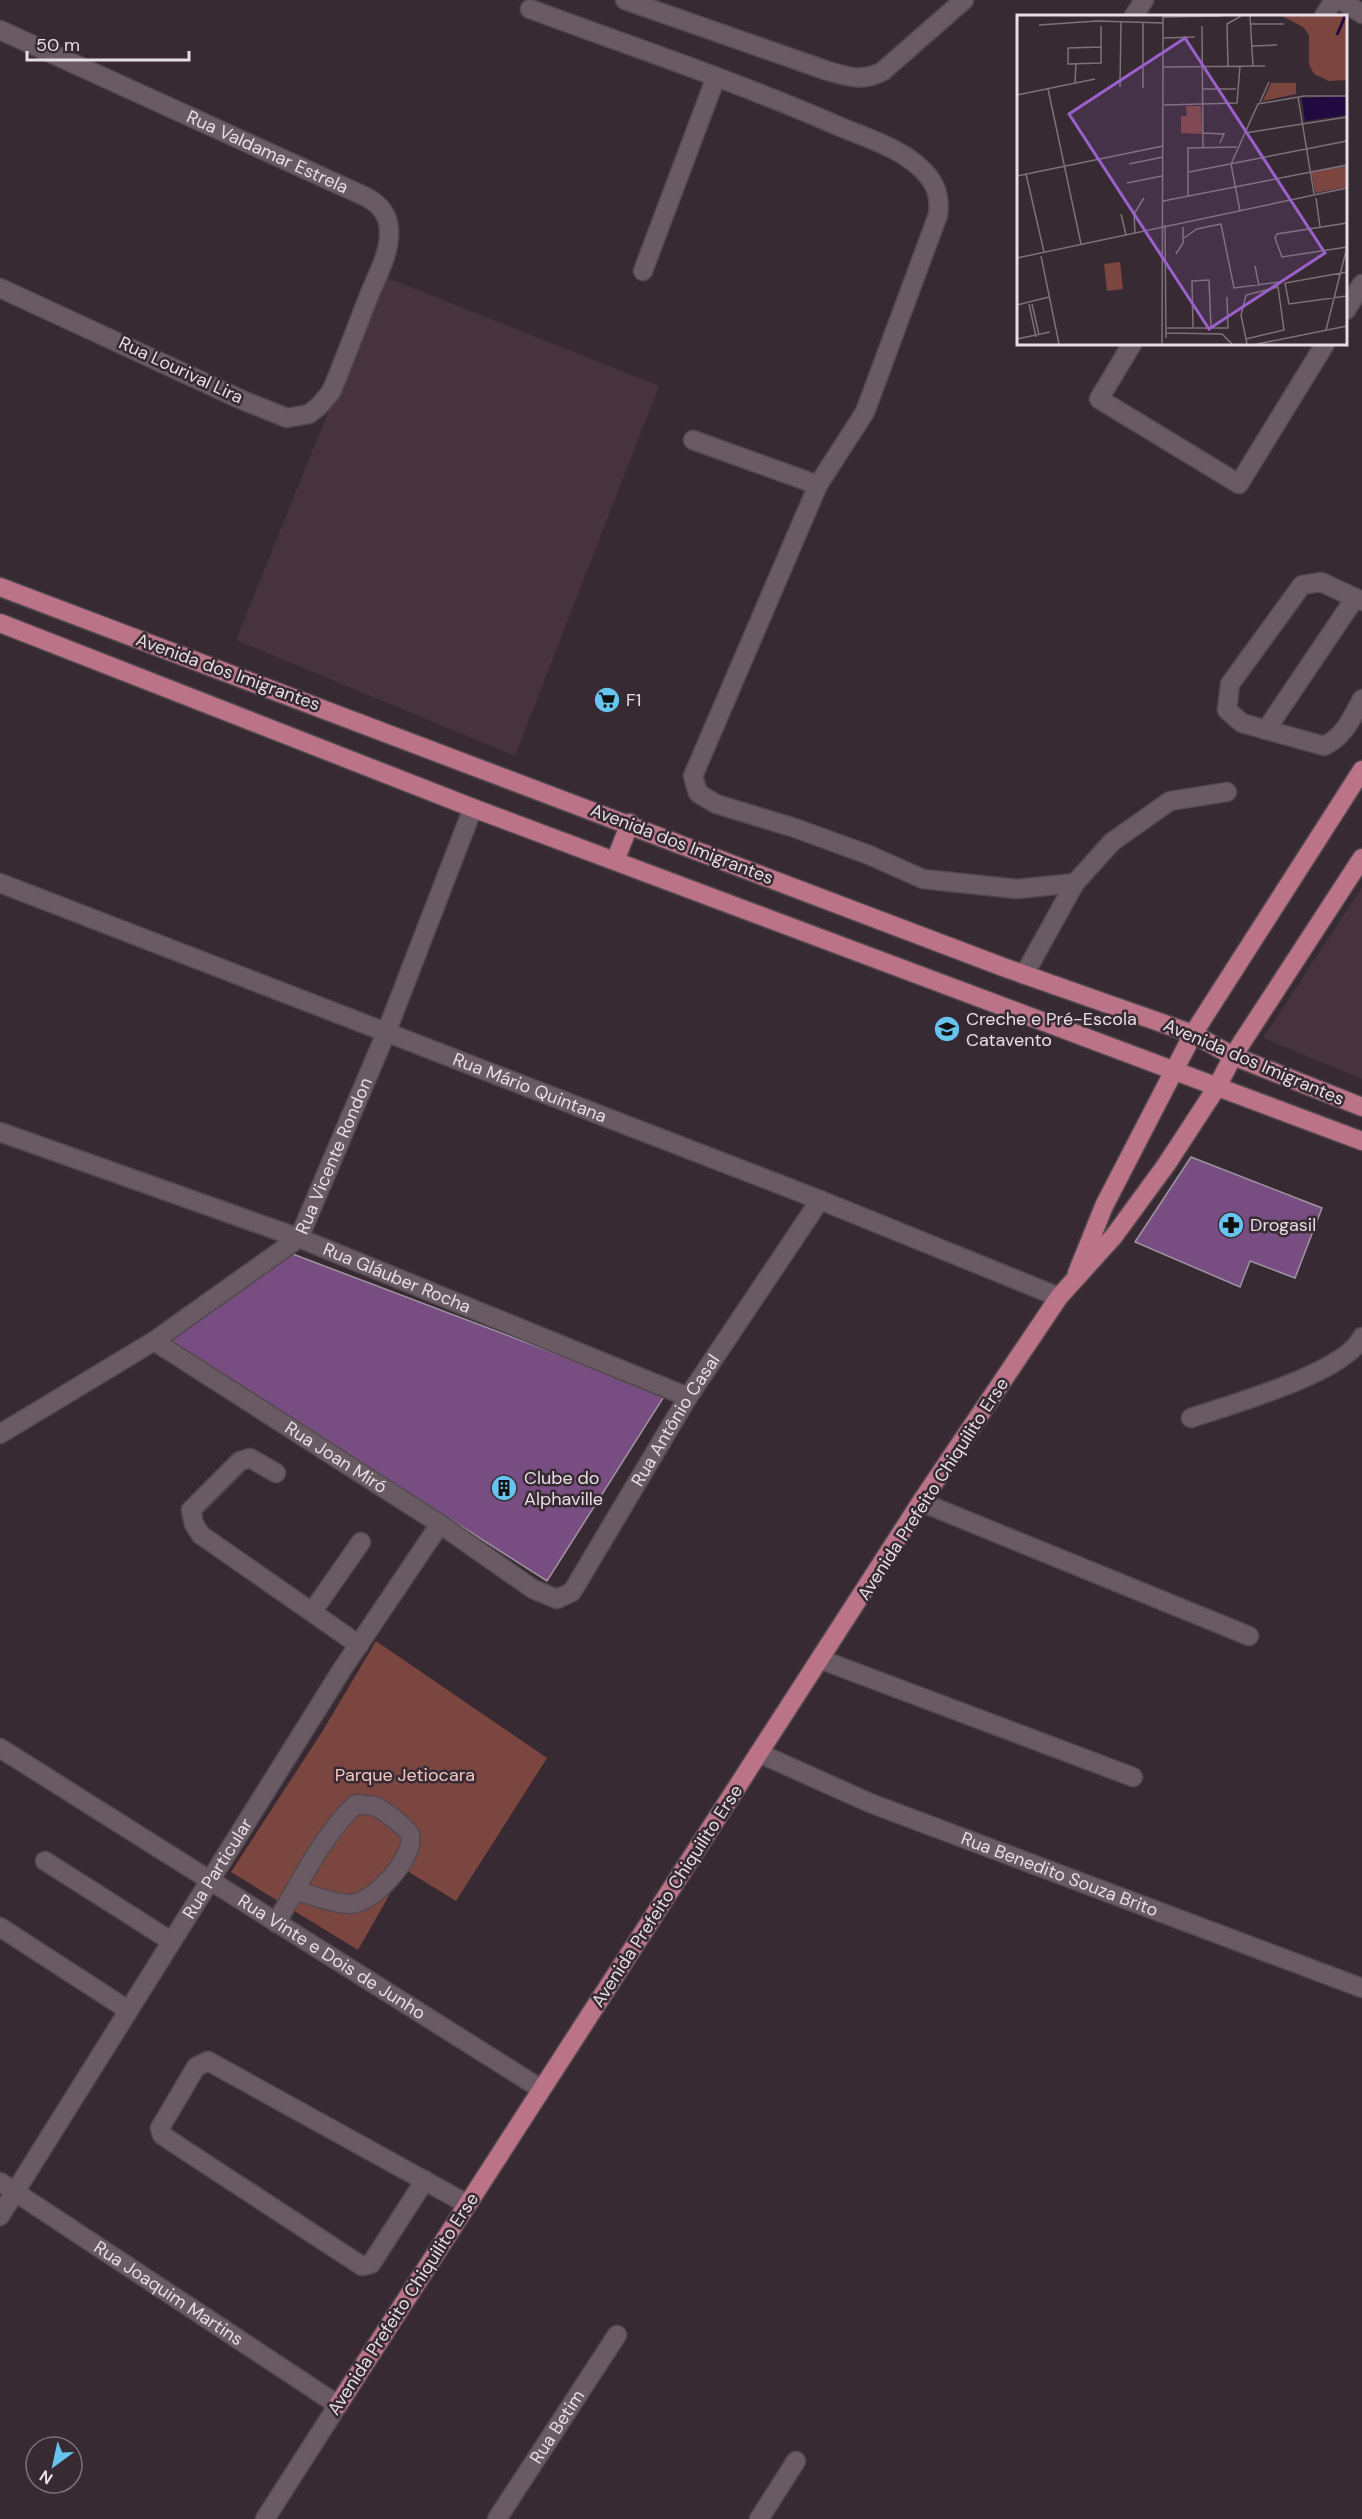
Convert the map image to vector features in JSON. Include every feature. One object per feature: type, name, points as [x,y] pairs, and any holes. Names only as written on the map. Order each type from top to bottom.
[{"type":"main road","name":"Avenida dos Imigrantes","points":[[0,587],[1024,975],[1193,1034],[1233,1056],[1362,1107]]},
{"type":"main road","name":"Avenida dos Imigrantes","points":[[0,623],[473,808],[1362,1142]]},
{"type":"main road","name":"Avenida Prefeito Chiquilito Erse","points":[[1076,1278],[1084,1250],[1104,1206],[1193,1034],[1362,770]]},
{"type":"main road","points":[[615,861],[630,824]]},
{"type":"main road","points":[[1233,1056],[1362,858]]},
{"type":"main road","name":"Avenida Prefeito Chiquilito Erse","points":[[338,2405],[541,2089],[822,1660],[921,1502],[1059,1297],[1136,1206],[1217,1087],[1233,1056]]},
{"type":"street","points":[[626,0],[828,71],[858,79],[870,78],[883,71],[964,0]]},
{"type":"street","points":[[1135,15],[1144,0]]},
{"type":"street","points":[[1325,15],[1334,0]]},
{"type":"street","points":[[1341,0],[1362,14]]},
{"type":"street","points":[[530,9],[783,102],[899,154],[927,174],[936,187],[940,199],[938,214],[865,412],[818,485],[693,776],[698,793],[716,804],[869,855],[923,879],[1017,889],[1075,883]]},
{"type":"street","name":"Rua Valdamar Estrela","points":[[0,30],[376,202],[386,216],[388,244],[342,365]]},
{"type":"street","points":[[643,271],[716,77]]},
{"type":"street","points":[[1347,308],[1362,284]]},
{"type":"street","name":"Rua Lourival Lira","points":[[0,288],[242,399],[287,417],[298,418],[319,406],[331,392],[342,365]]},
{"type":"street","points":[[1131,345],[1100,399],[1239,484],[1324,345]]},
{"type":"street","points":[[693,440],[818,485]]},
{"type":"street","points":[[1266,730],[1359,600],[1321,582],[1302,585],[1230,684],[1227,710],[1242,723],[1266,730],[1324,746],[1335,741],[1344,731],[1362,699]]},
{"type":"street","points":[[1024,975],[1075,883],[1112,842],[1170,801],[1227,792]]},
{"type":"street","name":"Rua Vicente Rondon","points":[[0,1434],[8,1420],[154,1341],[299,1238],[386,1033],[473,808]]},
{"type":"street","name":"Rua Mário Quintana","points":[[0,883],[820,1200],[1059,1297]]},
{"type":"street","name":"Rua Gláuber Rocha","points":[[0,1131],[299,1238],[688,1396]]},
{"type":"street","name":"Rua Antônio Casal","points":[[517,1576],[534,1589],[557,1599],[572,1592],[688,1396],[820,1200]]},
{"type":"street","points":[[1191,1418],[1277,1389],[1329,1367],[1362,1337]]},
{"type":"street","name":"Rua Joan Miró","points":[[154,1341],[440,1524],[517,1576]]},
{"type":"street","points":[[276,1473],[250,1458],[240,1461],[191,1510],[194,1524],[201,1535],[359,1645]]},
{"type":"street","points":[[921,1502],[1249,1636]]},
{"type":"street","name":"Rua Particular","points":[[0,2216],[8,2187],[128,2010],[359,1645],[440,1524]]},
{"type":"street","points":[[312,1612],[361,1542]]},
{"type":"street","points":[[822,1660],[1133,1778]]},
{"type":"street","name":"Rua Vinte e Dois de Junho","points":[[0,1748],[541,2089]]},
{"type":"street","name":"Rua Benedito Souza Brito","points":[[761,1754],[870,1803],[1362,1988]]},
{"type":"street","points":[[276,1923],[296,1891],[343,1816],[356,1804],[376,1806],[409,1831],[411,1839],[408,1849],[399,1864],[375,1895],[365,1902],[350,1904],[296,1891]]},
{"type":"street","points":[[45,1862],[171,1941]]},
{"type":"street","points":[[0,1927],[128,2010]]},
{"type":"street","points":[[425,2180],[371,2264],[362,2266],[162,2135],[160,2128],[196,2067],[208,2061],[425,2180],[467,2204]]},
{"type":"street","name":"Rua Joaquim Martins","points":[[8,2187],[338,2405]]},
{"type":"street","name":"Rua Betim","points":[[497,2519],[617,2335]]},
{"type":"street","name":"Avenida Prefeito Chiquilito Erse","points":[[264,2519],[338,2405]]},
{"type":"street","points":[[759,2519],[796,2461]]},
{"type":"shaded area","points":[[383,276],[659,386],[515,756],[236,640]]},
{"type":"shaded area","points":[[1362,887],[1362,1079],[1263,1038]]},
{"type":"green space","name":"Parque Jetiocara","points":[[376,1641],[547,1758],[456,1901],[404,1869],[358,1950],[231,1872],[322,1732]]},
{"type":"building","name":"Drogasil","points":[[1191,1157],[1322,1208],[1295,1278],[1250,1261],[1240,1287],[1135,1242]]},
{"type":"building","name":"Clube do Alphaville","points":[[290,1253],[665,1395],[547,1581],[165,1337]]},
{"type":"place","name":"F1","points":[[607,700]]},
{"type":"place","name":"Creche e Pré-Escola Catavento","points":[[947,1029]]},
{"type":"place","name":"Drogasil","points":[[1231,1225]]},
{"type":"place","name":"Clube do Alphaville","points":[[504,1488]]}]
